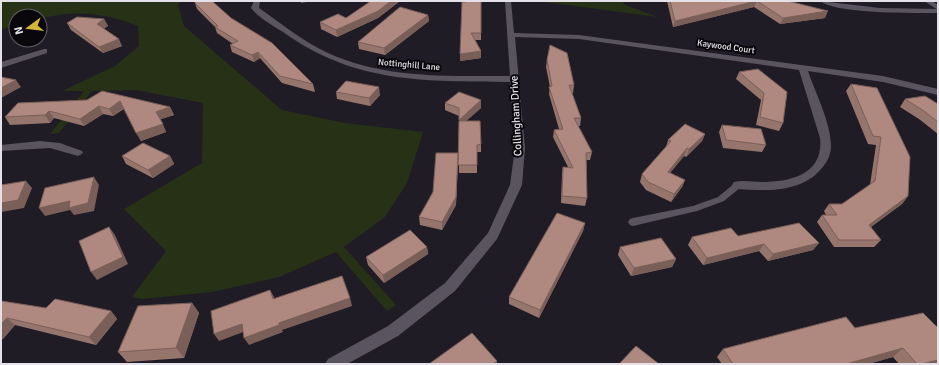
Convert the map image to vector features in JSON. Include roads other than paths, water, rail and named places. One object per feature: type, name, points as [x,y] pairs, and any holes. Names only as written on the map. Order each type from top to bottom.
[{"type":"street","name":"Nottinghill Lane","points":[[257,1],[255,8],[258,12],[324,55],[354,67],[410,77],[514,79]]},
{"type":"street","name":"Collingham Drive","points":[[333,364],[393,331],[450,287],[493,236],[516,185],[520,148],[508,1]]},
{"type":"street","points":[[823,1],[878,11],[938,11]]},
{"type":"street","points":[[927,1],[938,8]]},
{"type":"street","name":"Kaywood Court","points":[[511,35],[579,37],[883,79],[938,92]]},
{"type":"street","points":[[1,65],[44,51]]},
{"type":"street","points":[[738,185],[768,187],[787,184],[804,178],[816,170],[823,159],[826,149],[825,137],[803,68]]},
{"type":"street","points":[[1,148],[50,145],[67,147],[78,154]]},
{"type":"lane","points":[[633,222],[694,209],[721,199],[738,185]]}]
